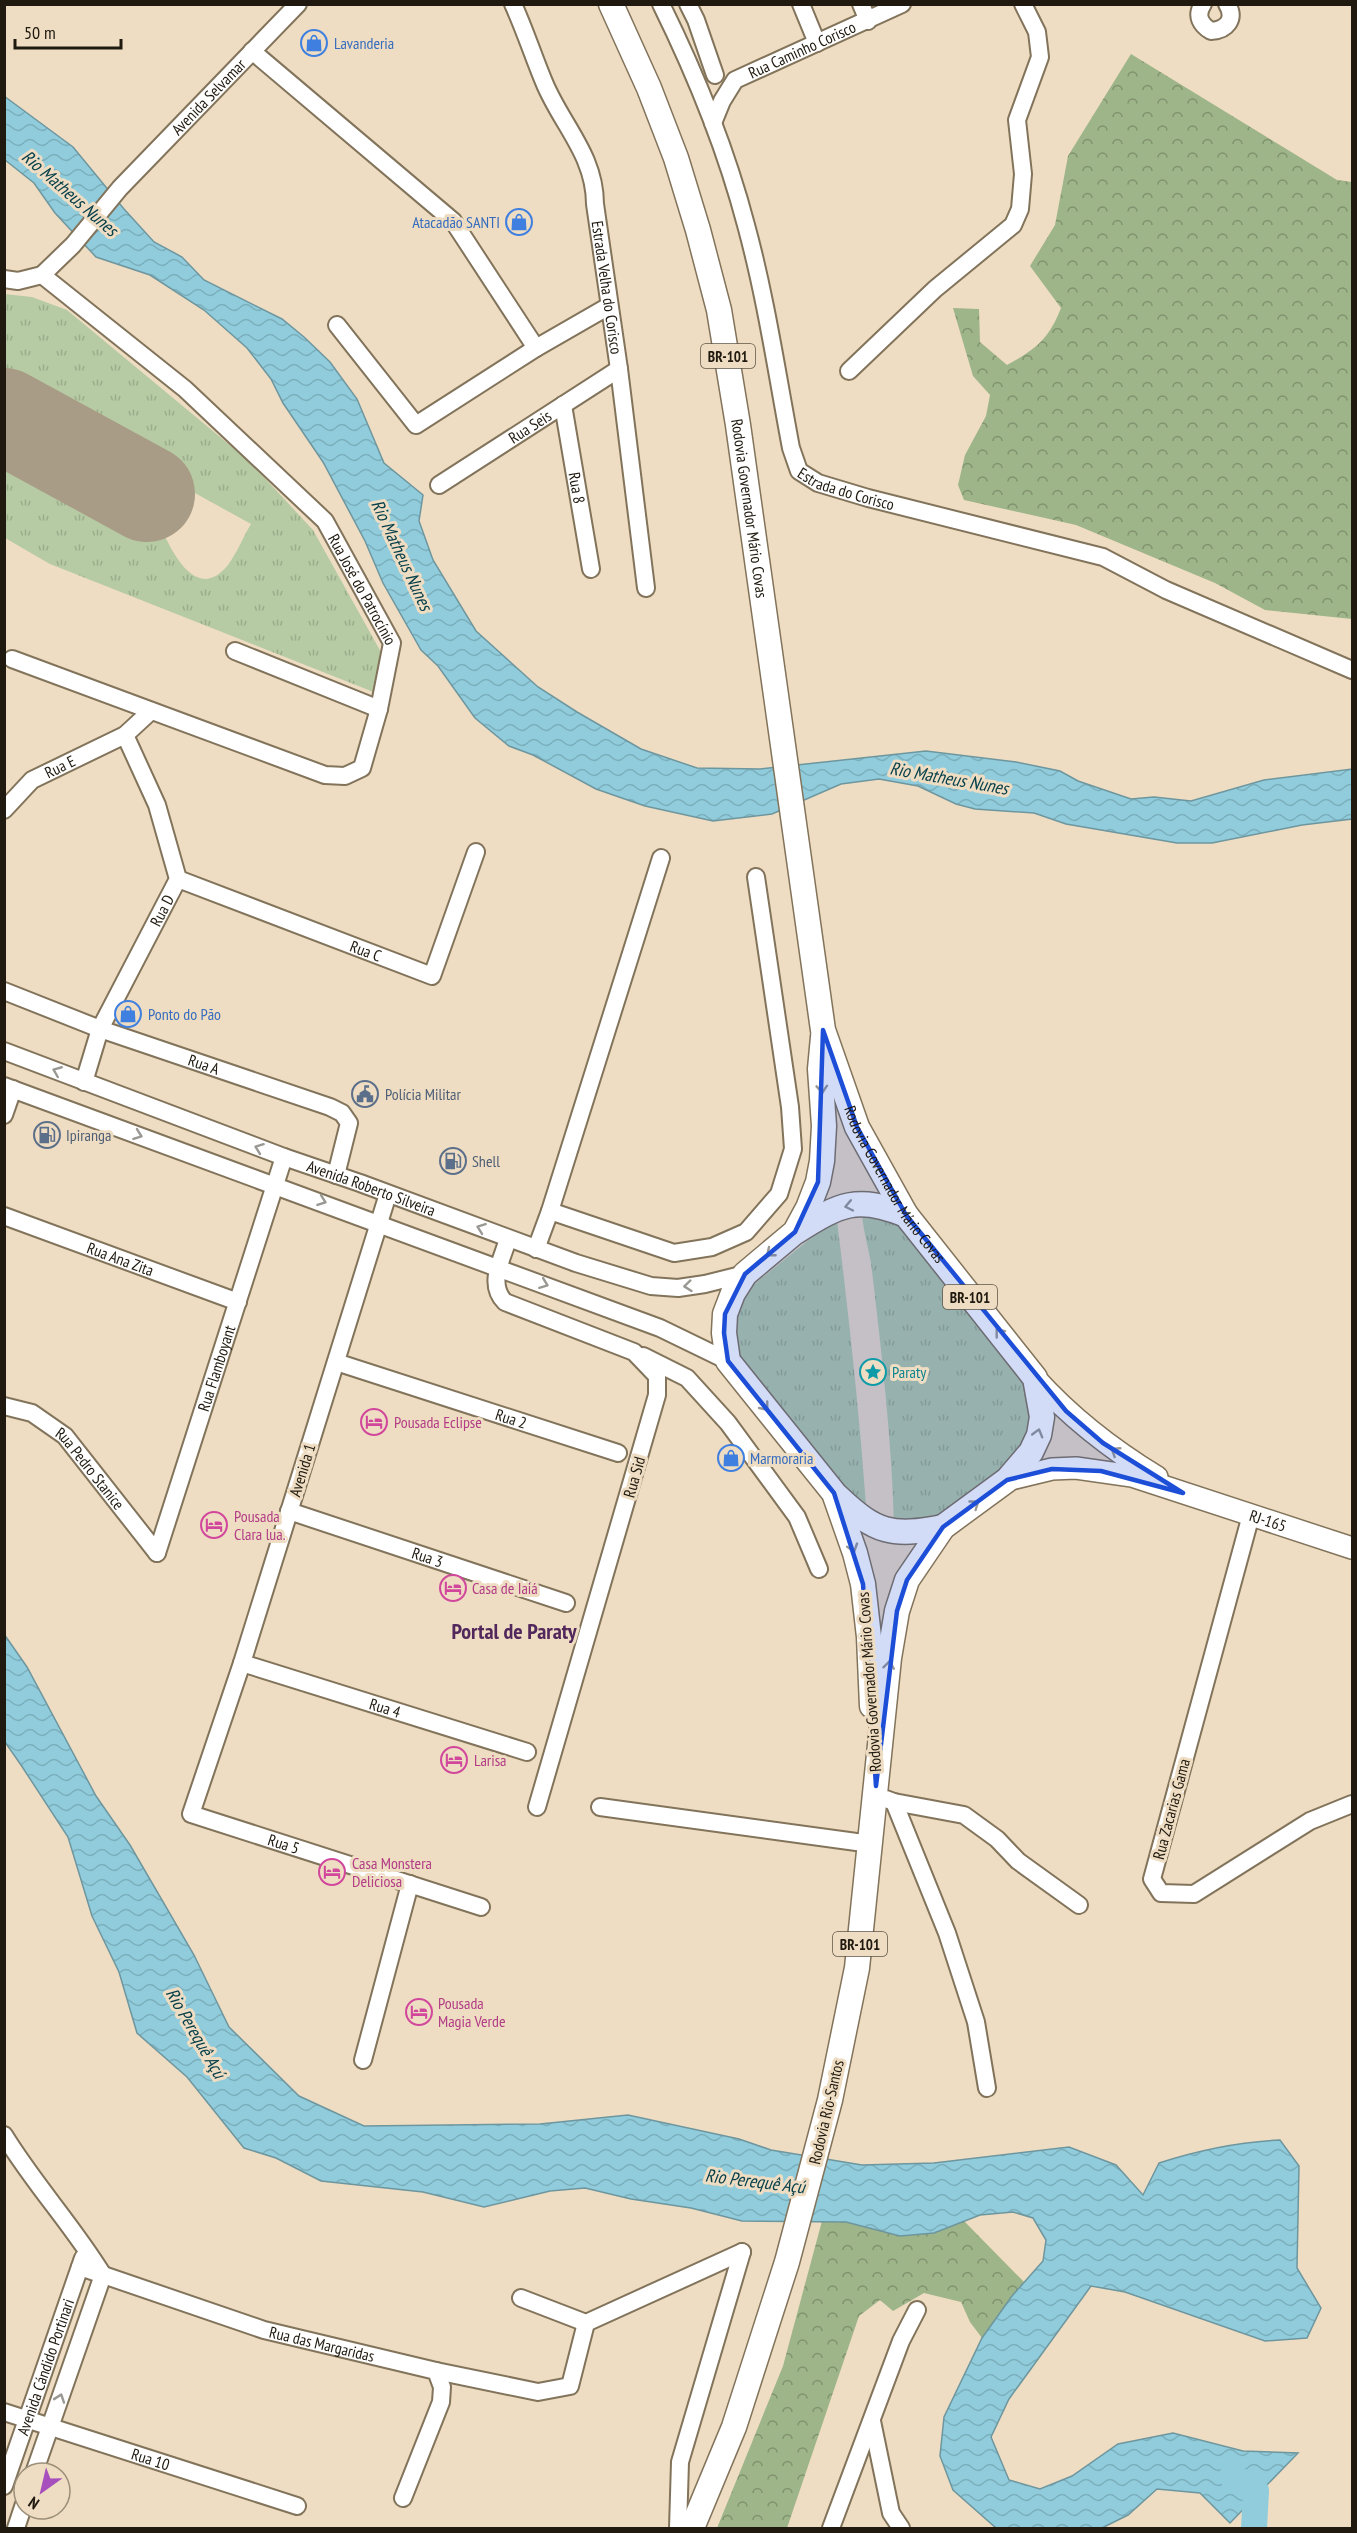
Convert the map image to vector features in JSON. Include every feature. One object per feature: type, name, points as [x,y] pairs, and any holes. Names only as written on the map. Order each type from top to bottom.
[{"type":"highway","name":"Rodovia Governador Mário Covas","points":[[611,4],[645,79],[676,158],[708,266],[727,354],[824,1030],[857,1127],[906,1215],[1035,1378],[1042,1417],[1039,1435],[1031,1452],[1008,1480],[943,1527],[907,1580],[897,1611],[889,1658],[881,1794]]},
{"type":"highway","name":"Rodovia Governador Mário Covas","points":[[824,1030],[820,1069],[824,1126],[822,1161],[808,1208],[795,1233],[745,1274],[733,1293],[725,1314],[724,1333],[728,1361],[834,1493],[855,1553],[862,1584],[870,1654],[881,1794]]},
{"type":"highway","points":[[795,1233],[826,1213],[844,1206],[863,1203],[882,1205],[906,1215]]},
{"type":"highway","points":[[834,1493],[862,1519],[882,1530],[902,1533],[943,1527]]},
{"type":"highway","name":"Rodovia Rio-Santos","points":[[692,2529],[734,2427],[787,2262],[830,2100],[857,1968],[871,1844],[881,1794]]},
{"type":"main road","name":"RJ-165","points":[[1035,1378],[1103,1443],[1183,1493]]},
{"type":"main road","name":"RJ-165","points":[[1008,1480],[1052,1469],[1076,1468],[1132,1476],[1353,1548]]},
{"type":"street","name":"Avenida Selvamar","points":[[42,275],[73,245],[120,189],[298,4]]},
{"type":"street","name":"Estrada Velha do Corisco","points":[[513,4],[544,83],[588,161],[595,188],[595,204],[619,369],[646,588]]},
{"type":"street","name":"Estrada do Corisco","points":[[661,4],[713,123],[747,227],[791,448],[799,471],[804,476],[818,483],[868,498],[1103,557],[1166,590],[1353,670]]},
{"type":"street","points":[[688,4],[715,75]]},
{"type":"street","points":[[801,4],[817,43]]},
{"type":"street","name":"Rua Caminho Corisco","points":[[861,4],[868,21]]},
{"type":"street","name":"Rua Caminho Corisco","points":[[713,123],[722,101],[735,80],[902,4]]},
{"type":"street","points":[[849,371],[935,289],[1013,225],[1020,209],[1023,174],[1017,120],[1040,57],[1037,32],[1023,4]]},
{"type":"street","points":[[1203,4],[1199,15],[1200,22],[1212,31],[1225,27],[1230,22],[1231,16],[1227,4]]},
{"type":"street","points":[[252,51],[453,221],[536,348]]},
{"type":"street","name":"Rua Caminho Corisco","points":[[690,68],[735,80]]},
{"type":"street","points":[[4,279],[18,281],[42,275]]},
{"type":"street","name":"Rua José do Patrocínio","points":[[12,659],[325,775],[345,776],[362,768],[379,709],[392,643],[325,521],[185,389],[42,275]]},
{"type":"street","points":[[337,325],[416,425],[536,348],[609,306]]},
{"type":"street","name":"Rua Seis","points":[[440,485],[619,369]]},
{"type":"street","name":"Rua 8","points":[[563,405],[591,569]]},
{"type":"street","points":[[235,651],[379,709]]},
{"type":"street","name":"Rua E","points":[[4,810],[32,780],[125,735],[151,711]]},
{"type":"street","name":"Rua D","points":[[84,1082],[100,1029],[178,879],[157,805],[125,735]]},
{"type":"street","name":"Rua C","points":[[178,879],[432,976],[476,852]]},
{"type":"street","points":[[536,1249],[661,858]]},
{"type":"street","points":[[550,1211],[674,1252],[712,1247],[746,1232],[779,1194],[793,1149],[792,1128],[756,877]]},
{"type":"street","name":"Rua A","points":[[4,991],[100,1029],[342,1113],[348,1123],[336,1175]]},
{"type":"street","name":"Avenida Roberto Silveira","points":[[4,1051],[508,1239],[651,1286],[678,1288],[745,1274]]},
{"type":"street","points":[[4,1115],[9,1087]]},
{"type":"street","name":"Avenida Roberto Silveira","points":[[9,1087],[660,1328],[728,1361]]},
{"type":"street","name":"Rua Flamboyant","points":[[157,1553],[284,1157]]},
{"type":"street","name":"Avenida 1","points":[[191,1814],[242,1663],[387,1194]]},
{"type":"street","name":"Rua Ana Zita","points":[[4,1216],[238,1302]]},
{"type":"street","name":"Rua Sid","points":[[508,1239],[495,1281],[496,1288],[505,1302],[634,1352],[657,1376],[657,1395],[537,1807]]},
{"type":"street","points":[[634,1352],[687,1377],[728,1423],[797,1517],[819,1569]]},
{"type":"street","name":"Rua 2","points":[[336,1362],[618,1453]]},
{"type":"street","name":"Rua Pedro Stanice","points":[[4,1406],[32,1413],[65,1436],[157,1553]]},
{"type":"street","name":"Rua 3","points":[[289,1511],[566,1603]]},
{"type":"street","name":"Rua Zacarias Gama","points":[[1251,1515],[1152,1879],[1161,1893],[1194,1894],[1310,1821],[1353,1804]]},
{"type":"street","name":"Rua 4","points":[[242,1663],[527,1752]]},
{"type":"street","points":[[881,1794],[964,1815],[997,1839],[1018,1861],[1079,1905]]},
{"type":"street","points":[[881,1794],[947,1933],[976,2022],[987,2088]]},
{"type":"street","points":[[600,1807],[871,1844]]},
{"type":"street","name":"Rua 5","points":[[191,1814],[481,1907]]},
{"type":"street","points":[[363,2060],[410,1884]]},
{"type":"street","points":[[4,2135],[21,2163],[87,2249],[103,2276],[38,2461]]},
{"type":"street","name":"Avenida Cándido Portinari","points":[[4,2486],[87,2249]]},
{"type":"street","points":[[521,2298],[586,2323],[742,2252],[680,2462],[678,2529]]},
{"type":"street","name":"Rua das Margaridas","points":[[80,2267],[264,2330],[436,2371],[538,2392],[570,2386],[586,2323]]},
{"type":"street","points":[[831,2529],[901,2341],[917,2310]]},
{"type":"street","points":[[403,2498],[441,2402],[442,2387],[436,2371]]},
{"type":"street","name":"Rua 10","points":[[4,2412],[297,2506]]},
{"type":"street","points":[[872,2421],[891,2513],[901,2529]]},
{"type":"highlighted area","points":[[823,1030],[857,1127],[906,1215],[1066,1411],[1103,1443],[1183,1493],[1101,1471],[1052,1469],[1007,1480],[943,1527],[907,1580],[897,1611],[876,1786],[863,1584],[834,1493],[728,1361],[724,1333],[725,1314],[745,1274],[795,1232],[818,1182]]},
{"type":"green space","points":[[1131,54],[1337,180],[1352,182],[1352,619],[1265,610],[1215,583],[1076,525],[964,500],[958,485],[965,455],[986,416],[990,395],[973,376],[953,308],[979,309],[980,342],[1007,365],[1034,348],[1052,328],[1061,308],[1030,266],[1055,225],[1068,156]]},
{"type":"green space","points":[[4,294],[32,297],[67,310],[249,461],[313,530],[382,654],[376,693],[50,564],[5,538],[5,443],[163,532],[180,563],[197,577],[207,579],[217,575],[228,565],[251,524],[5,388]]},
{"type":"green space","points":[[862,1213],[901,1225],[1029,1390],[1032,1435],[1009,1463],[933,1521],[894,1527],[883,1367],[871,1264]]},
{"type":"green space","points":[[832,1221],[837,1221],[850,1328],[866,1505],[864,1512],[752,1375],[736,1352],[733,1318],[747,1290]]},
{"type":"green space","points":[[822,2221],[846,2222],[900,2236],[934,2233],[964,2221],[1024,2282],[982,2338],[970,2322],[961,2302],[924,2293],[893,2311],[880,2300],[859,2316],[787,2528],[717,2528],[783,2366]]},
{"type":"water","name":"Rio Matheus Nunes","points":[[4,96],[73,147],[154,242],[182,257],[204,280],[282,319],[330,362],[357,399],[384,463],[423,495],[419,521],[433,560],[476,631],[538,687],[641,749],[697,768],[760,769],[926,751],[1016,762],[1060,771],[1078,781],[1131,799],[1154,797],[1191,801],[1264,780],[1352,769],[1352,819],[1302,825],[1212,843],[1177,843],[1066,824],[1034,813],[975,809],[956,804],[918,786],[879,779],[841,784],[772,814],[713,821],[645,806],[596,789],[533,755],[509,746],[475,718],[438,666],[421,650],[383,583],[365,541],[323,462],[283,403],[271,379],[247,348],[204,310],[150,275],[96,257],[55,213],[34,183],[5,160]]},
{"type":"water","points":[[4,1634],[27,1667],[96,1796],[130,1845],[194,1955],[229,2027],[299,2096],[364,2126],[540,2124],[628,2115],[739,2139],[771,2150],[862,2165],[934,2163],[1069,2147],[1116,2165],[1143,2195],[1159,2163],[1218,2147],[1280,2140],[1299,2166],[1297,2268],[1321,2308],[1307,2338],[1265,2341],[1125,2292],[1091,2286],[1009,2399],[991,2437],[1009,2480],[1040,2489],[1072,2476],[1118,2444],[1173,2433],[1243,2451],[1298,2453],[1230,2523],[1200,2493],[1157,2489],[1128,2515],[1102,2528],[996,2528],[953,2490],[940,2456],[944,2417],[982,2338],[1012,2296],[1043,2261],[1046,2240],[1033,2218],[1013,2212],[980,2215],[934,2233],[900,2236],[846,2222],[742,2221],[691,2208],[631,2199],[585,2188],[550,2191],[484,2207],[423,2192],[321,2181],[276,2158],[244,2148],[187,2077],[137,2033],[119,1972],[92,1916],[68,1837],[5,1742]]},
{"type":"waterway","name":"Rio Perequê Açú","points":[[1232,2476],[1256,2491],[1254,2528]]},
{"type":"runway","points":[[4,416],[147,494]]},
{"type":"place","name":"Lavanderia","points":[[314,43]]},
{"type":"place","name":"Atacadão SANTI","points":[[519,222]]},
{"type":"place","name":"Ponto do Pão","points":[[128,1014]]},
{"type":"place","name":"Polícia Militar","points":[[365,1094]]},
{"type":"place","name":"Ipiranga","points":[[47,1135]]},
{"type":"place","name":"Shell","points":[[453,1161]]},
{"type":"place","name":"Paraty","points":[[873,1372]]},
{"type":"place","name":"Pousada Eclipse","points":[[374,1422]]},
{"type":"place","name":"Marmoraria","points":[[731,1458]]},
{"type":"place","name":"Pousada Clara lua.","points":[[214,1525]]},
{"type":"place","name":"Casa de Iaiá","points":[[453,1588]]},
{"type":"place","name":"Larisa","points":[[454,1760]]},
{"type":"place","name":"Casa Monstera Deliciosa","points":[[332,1872]]},
{"type":"place","name":"Pousada Magia Verde","points":[[419,2012]]},
{"type":"district","name":"Portal de Paraty","points":[[514,1631]]}]
